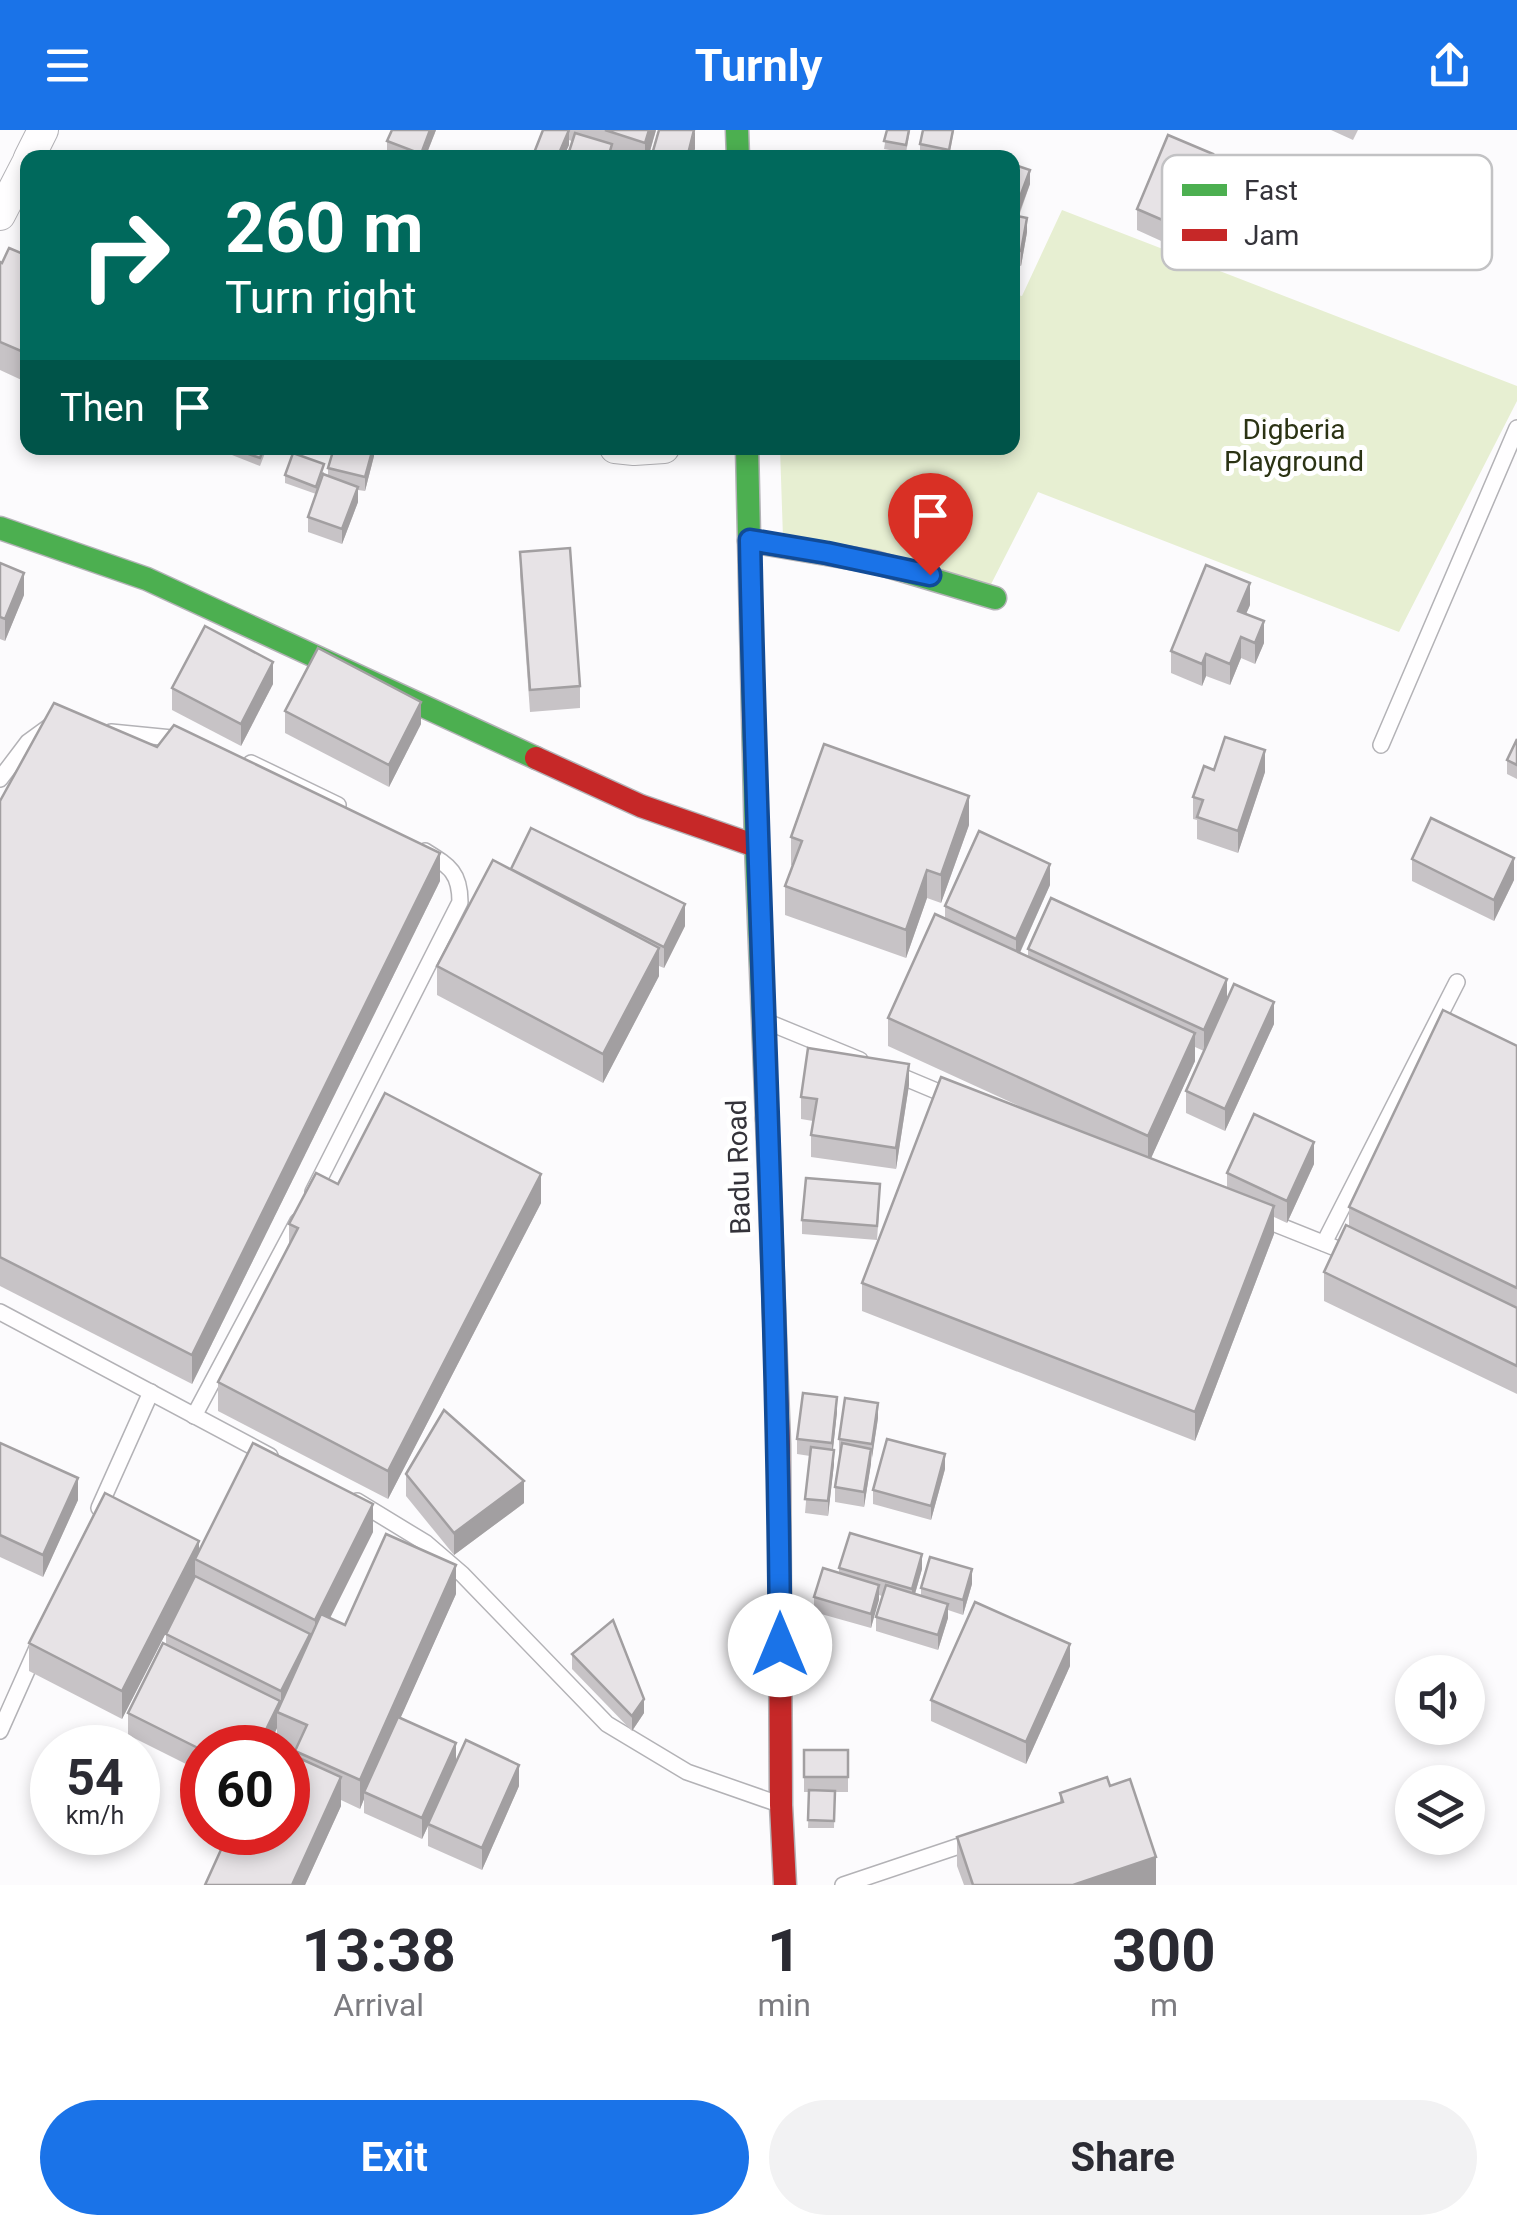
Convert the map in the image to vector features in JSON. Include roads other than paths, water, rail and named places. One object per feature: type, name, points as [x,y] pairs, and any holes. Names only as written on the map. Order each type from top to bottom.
[{"type":"main road","name":"Badu Road","points":[[746,455],[756,846],[779,1445],[785,1885]]},
{"type":"main road","points":[[0,528],[198,600],[641,806],[756,846]]},
{"type":"main road","points":[[750,540],[930,575],[995,598]]},
{"type":"street","points":[[0,215],[20,175]]},
{"type":"lane","points":[[1380,746],[1517,428]]},
{"type":"lane","points":[[0,779],[28,742],[48,727],[63,724]]},
{"type":"lane","points":[[92,726],[117,734],[194,742]]},
{"type":"lane","points":[[241,759],[348,810]]},
{"type":"lane","points":[[194,1416],[312,1195],[460,902],[460,884],[450,867],[404,839]]},
{"type":"lane","points":[[1324,1242],[1457,982]]},
{"type":"lane","points":[[762,1020],[976,1107]]},
{"type":"lane","points":[[1250,1214],[1377,1266]]},
{"type":"lane","points":[[0,1312],[282,1462]]},
{"type":"lane","points":[[95,1517],[151,1392]]},
{"type":"lane","points":[[334,1489],[387,1516],[426,1542],[607,1724],[686,1772],[781,1805]]},
{"type":"lane","points":[[0,1731],[48,1624]]},
{"type":"lane","points":[[843,1885],[986,1836]]},
{"type":"park label","name":"Digberia Playground","points":[[1294,445]]}]
